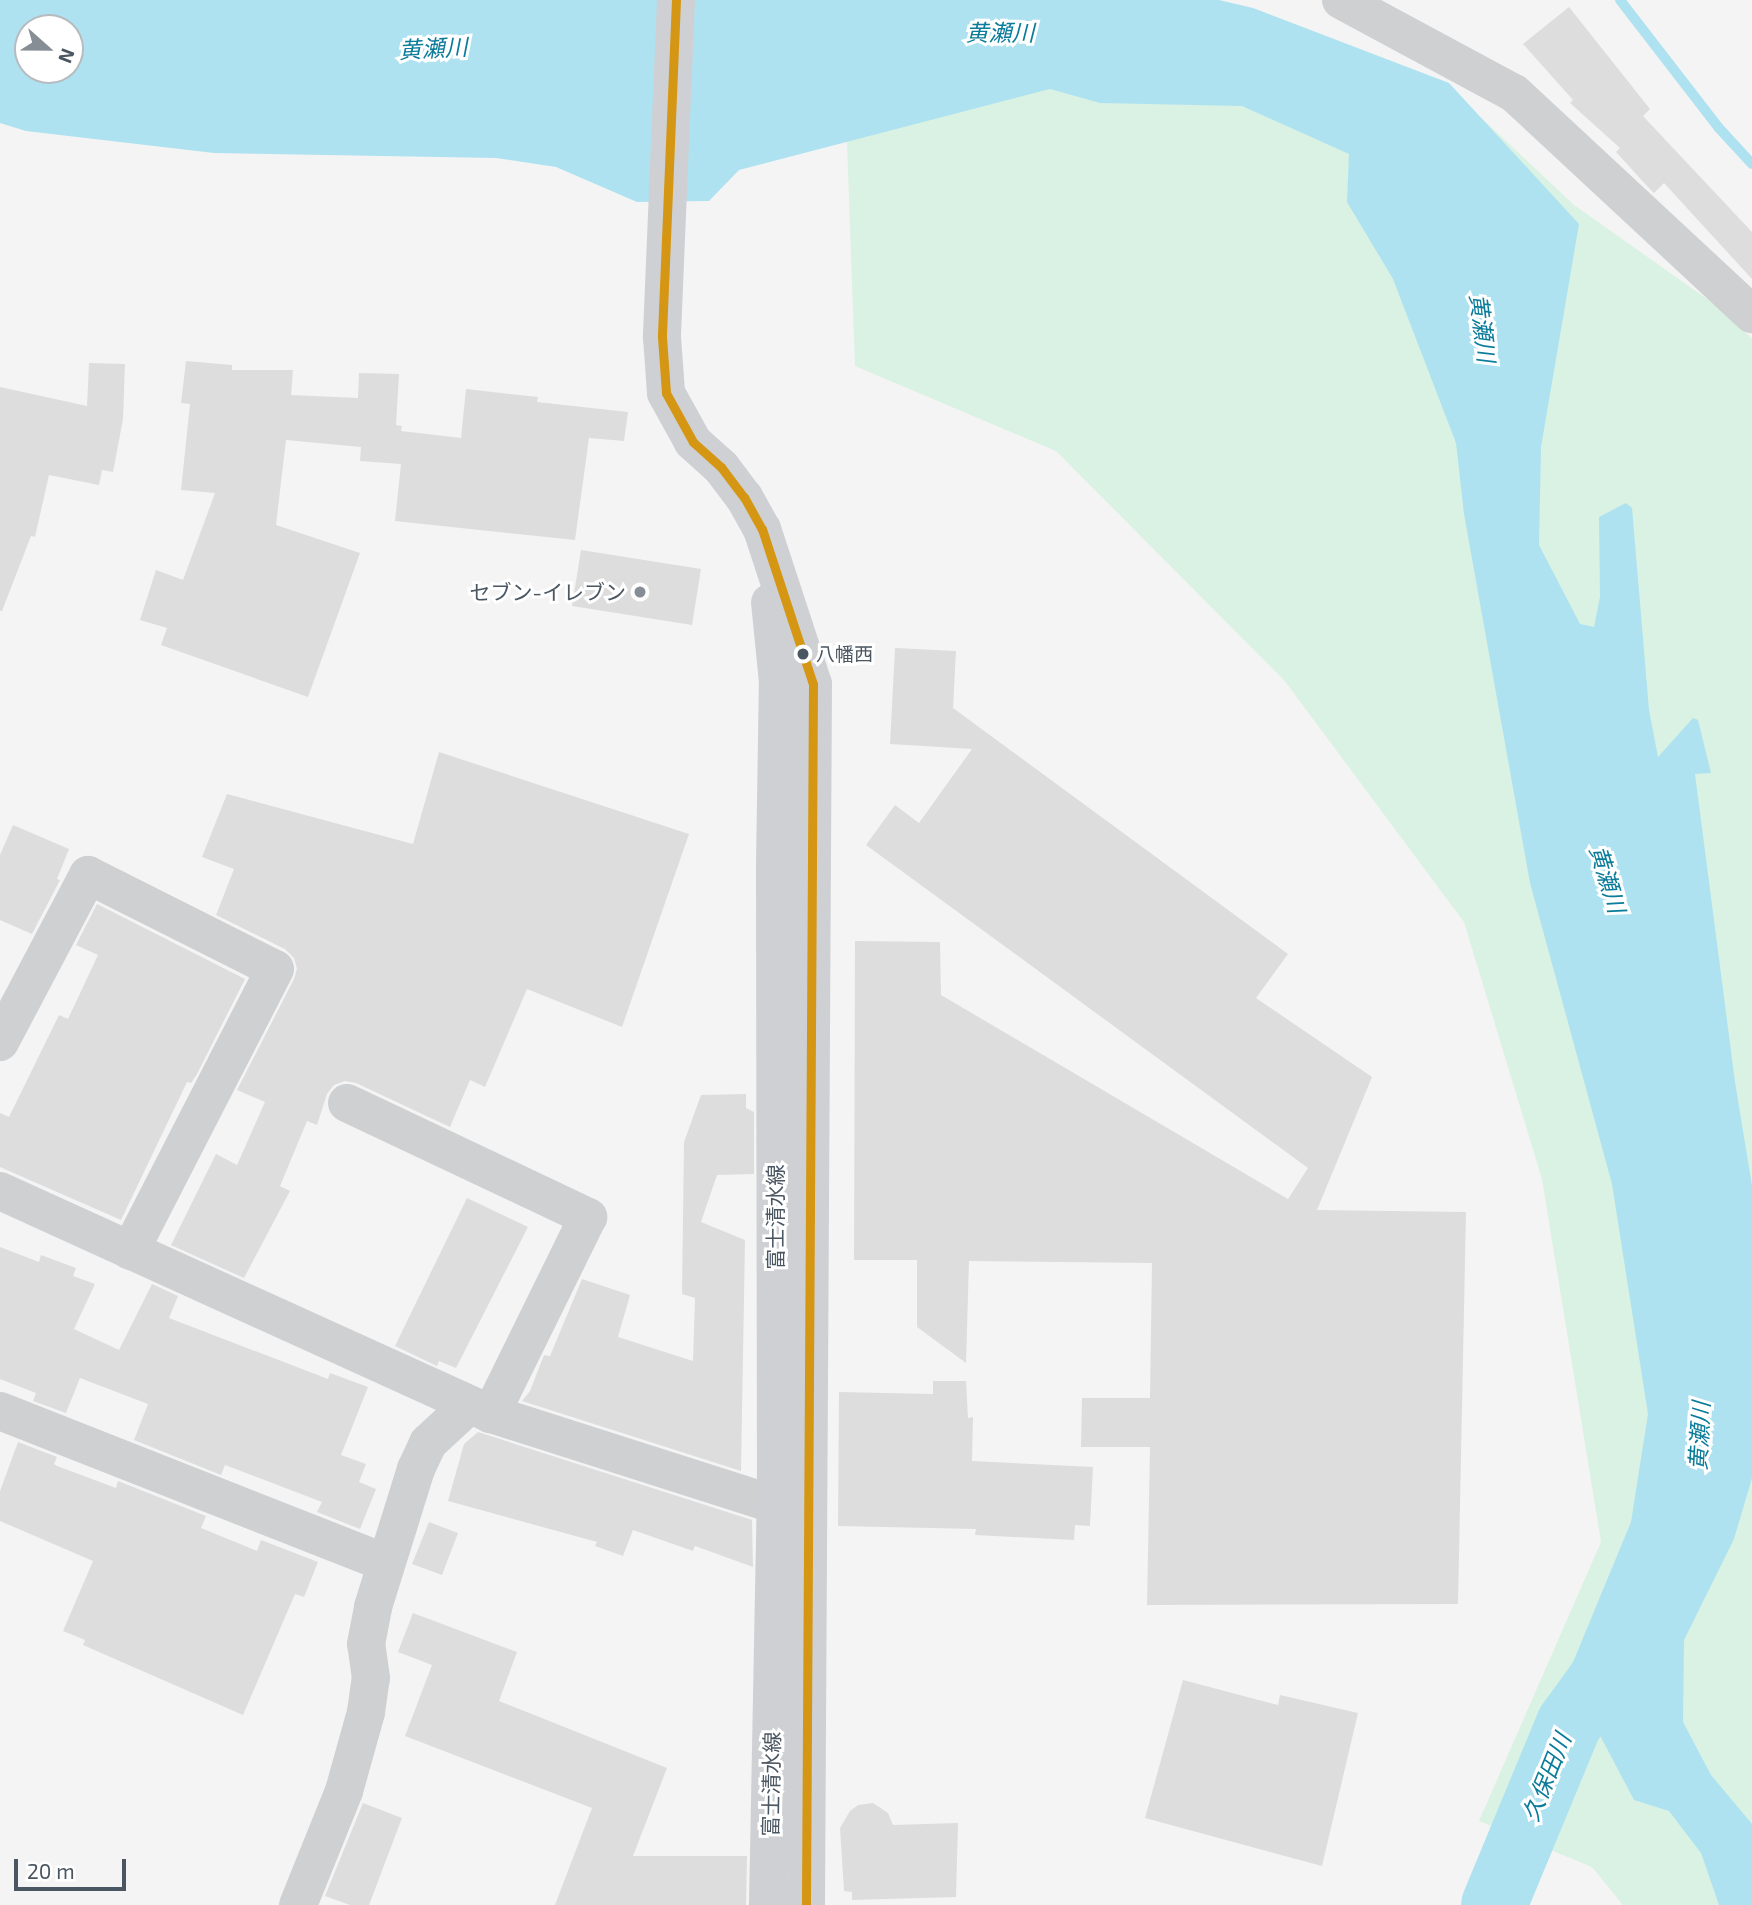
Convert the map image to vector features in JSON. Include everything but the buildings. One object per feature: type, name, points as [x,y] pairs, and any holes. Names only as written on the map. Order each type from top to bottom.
[{"type":"main road","name":"富士清水線","points":[[676,0],[662,337],[666,393],[693,442],[721,467],[744,497],[762,529],[813,684],[806,1905]]},
{"type":"main road","name":"富士清水線","points":[[762,529],[778,682],[775,865],[776,1505],[768,1905]]},
{"type":"street","points":[[1341,0],[1514,93],[1752,314]]},
{"type":"street","points":[[0,1042],[88,875],[275,969],[130,1251]]},
{"type":"street","points":[[298,1905],[344,1790],[366,1712],[371,1678],[366,1644],[384,1562],[428,1443],[480,1410],[587,1217],[347,1103]]},
{"type":"street","points":[[0,1191],[480,1410],[776,1505]]},
{"type":"street","points":[[0,1411],[384,1562]]},
{"type":"green space","points":[[842,0],[1440,79],[1574,205],[1724,311],[1752,339],[1752,1905],[1623,1905],[1592,1867],[1479,1821],[1601,1542],[1542,1179],[1464,922],[1284,680],[1056,451],[855,366]]},
{"type":"water","name":"黄瀬川","points":[[0,0],[1219,0],[1253,8],[1449,83],[1579,224],[1541,447],[1539,545],[1580,624],[1594,627],[1600,597],[1599,517],[1626,503],[1632,508],[1649,710],[1658,757],[1693,718],[1698,720],[1711,773],[1695,774],[1735,1082],[1752,1186],[1752,1478],[1734,1539],[1684,1640],[1683,1722],[1711,1775],[1752,1824],[1752,1905],[1719,1905],[1701,1853],[1669,1811],[1634,1800],[1594,1724],[1588,1723],[1559,1696],[1631,1522],[1648,1414],[1612,1184],[1530,883],[1464,514],[1456,443],[1393,279],[1347,202],[1349,154],[1242,106],[1100,103],[1050,89],[739,170],[709,201],[637,202],[556,167],[496,158],[214,153],[26,131],[0,123]]},
{"type":"waterway","points":[[1620,0],[1718,127],[1752,164]]},
{"type":"waterway","name":"久保田川","points":[[1494,1905],[1569,1724],[1616,1659],[1627,1638]]},
{"type":"transit line","points":[[676,0],[662,337],[666,393],[693,442],[721,467],[744,497],[762,529],[813,684],[806,1905]]},
{"type":"place","name":"セブン-イレブン","points":[[640,592]]},
{"type":"place","name":"八幡西","points":[[803,654]]}]
